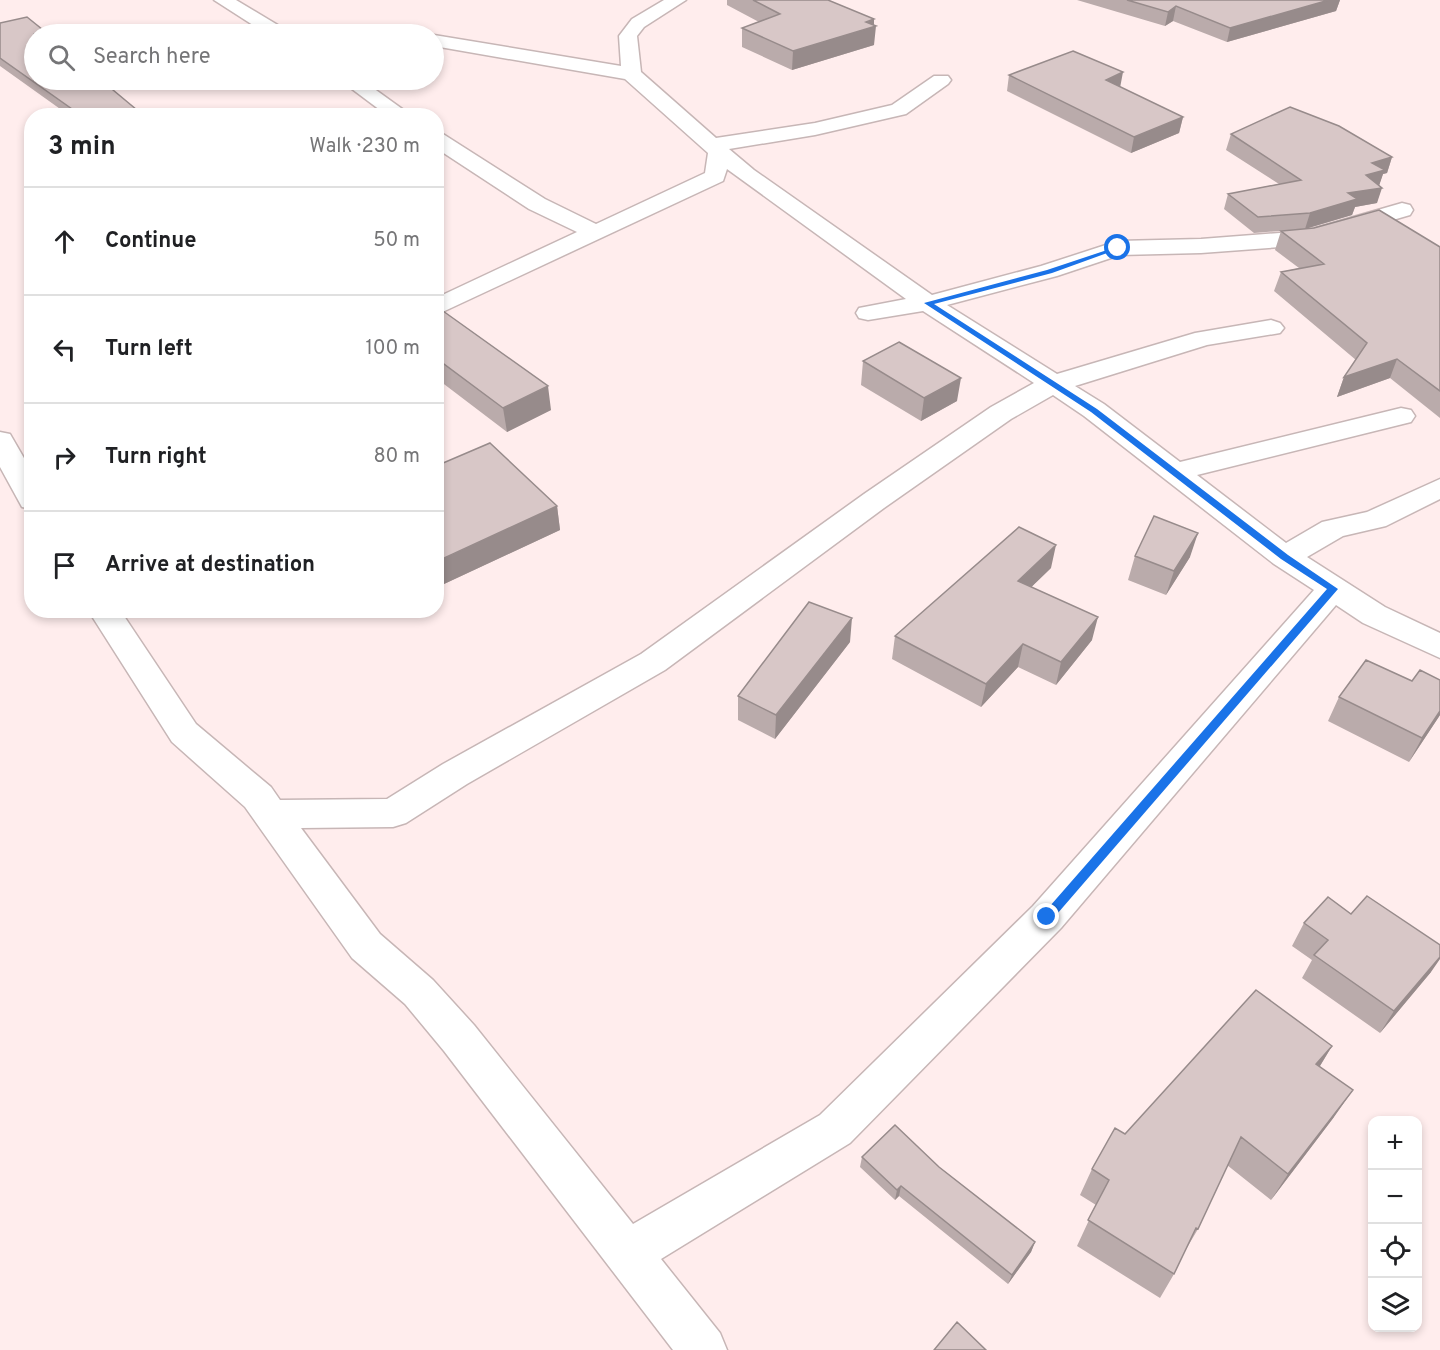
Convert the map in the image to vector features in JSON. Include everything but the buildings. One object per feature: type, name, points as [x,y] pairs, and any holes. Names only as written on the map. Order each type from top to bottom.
[{"type":"street","points":[[223,0],[263,24]]},
{"type":"street","points":[[631,74],[628,36],[638,23],[676,0]]},
{"type":"street","points":[[444,42],[631,74],[746,175],[928,303],[1094,410],[1285,557],[1374,615],[1440,647]]},
{"type":"street","points":[[716,148],[899,110],[941,80]]},
{"type":"street","points":[[364,90],[390,108]]},
{"type":"street","points":[[444,143],[537,204],[597,233]]},
{"type":"street","points":[[444,304],[715,176],[716,148]]},
{"type":"street","points":[[868,313],[928,303],[1049,271],[1118,248],[1201,246],[1307,238],[1402,210]]},
{"type":"street","points":[[270,814],[393,813],[455,774],[653,662],[884,494],[1001,413],[1053,384],[1204,338],[1271,328]]},
{"type":"street","points":[[1174,472],[1401,416]]},
{"type":"street","points":[[0,440],[24,485]]},
{"type":"street","points":[[1285,557],[1333,529],[1376,519],[1440,488]]},
{"type":"street","points":[[628,1253],[835,1129],[1047,917],[1333,589]]},
{"type":"street","points":[[108,618],[184,733],[258,797],[366,946],[419,992],[459,1038],[703,1350]]},
{"type":"route","points":[[1047,917],[1333,589],[1285,557],[1094,410],[928,303],[1049,271],[1118,248]]}]
